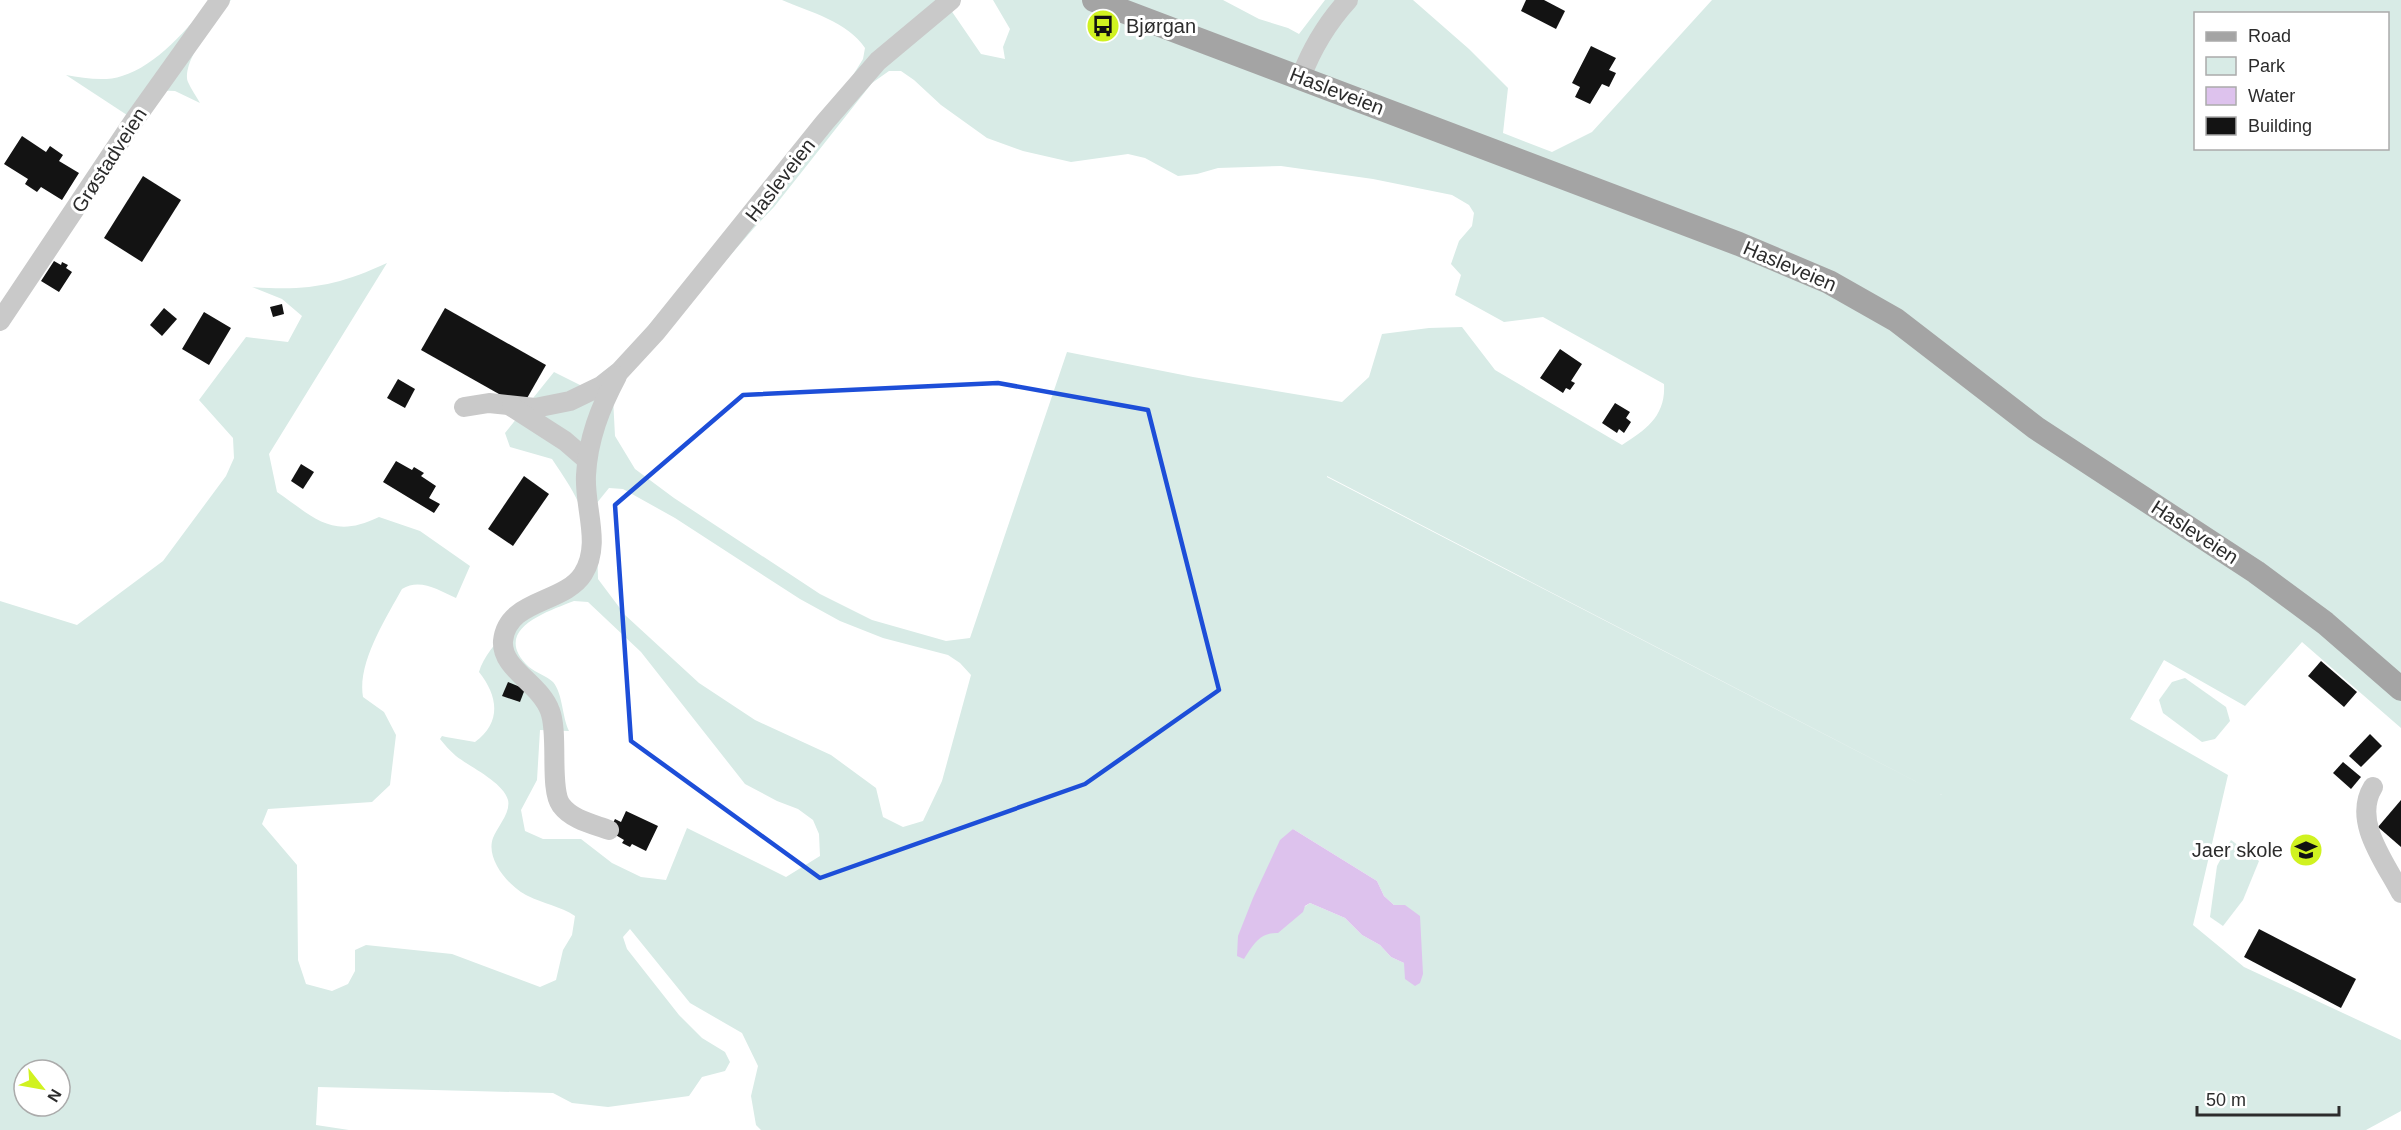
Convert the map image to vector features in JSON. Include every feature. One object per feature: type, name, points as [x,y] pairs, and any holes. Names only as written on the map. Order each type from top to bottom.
[{"type":"main road","name":"Hasleveien","points":[[1094,0],[1739,244],[1799,268],[1854,295],[1896,320],[2036,428],[2256,572],[2325,624],[2401,689]]},
{"type":"street","name":"Grøstadveien","points":[[0,321],[135,119],[220,0]]},
{"type":"street","name":"Hasleveien","points":[[464,407],[489,403],[535,408],[570,401],[602,386],[620,371],[656,332],[825,122],[878,61],[951,0]]},
{"type":"street","points":[[1301,77],[1310,53],[1322,33],[1348,0]]},
{"type":"street","name":"Hasleveien","points":[[609,830],[577,818],[560,803],[556,783],[552,717],[540,691],[509,662],[503,643],[514,618],[522,611],[573,585],[583,574],[591,558],[592,537],[586,491],[587,460],[594,426],[605,398],[620,371]]},
{"type":"street","points":[[512,407],[565,441],[587,460]]},
{"type":"street","points":[[2373,787],[2366,803],[2366,821],[2401,893]]},
{"type":"highlighted area","points":[[998,383],[1148,410],[1219,690],[1085,784],[820,878],[631,741],[615,505],[743,395]]},
{"type":"green space","points":[[210,0],[231,0],[202,39],[190,63],[187,73],[188,82],[200,103],[175,91],[151,90],[127,115],[66,75],[109,79],[135,71],[171,45]]},
{"type":"green space","points":[[782,0],[944,0],[981,54],[1005,59],[1003,47],[1010,29],[993,0],[1223,0],[1259,19],[1299,34],[1325,0],[1413,0],[1469,49],[1508,88],[1503,133],[1552,152],[1592,132],[1712,0],[2401,0],[2401,728],[2302,642],[2245,706],[2164,660],[2130,719],[2228,775],[2193,925],[2244,967],[2401,1040],[2401,1111],[2366,1130],[761,1130],[756,1125],[751,1096],[758,1066],[742,1033],[690,1003],[630,929],[623,937],[627,949],[679,1015],[702,1038],[725,1052],[730,1062],[725,1071],[702,1077],[689,1096],[608,1107],[572,1103],[553,1093],[318,1087],[316,1125],[349,1130],[0,1130],[0,601],[77,625],[163,561],[226,476],[234,458],[233,438],[199,400],[246,337],[288,342],[302,316],[282,299],[252,287],[289,288],[321,285],[353,277],[387,263],[269,454],[277,492],[314,517],[336,526],[363,524],[379,517],[420,531],[470,566],[456,598],[422,585],[402,589],[368,656],[362,684],[363,697],[384,712],[396,735],[390,785],[372,802],[268,809],[262,824],[297,865],[298,960],[306,984],[332,991],[348,984],[355,971],[355,950],[366,945],[452,954],[540,987],[556,980],[563,950],[572,935],[575,916],[534,899],[507,880],[496,863],[491,846],[507,810],[508,800],[505,793],[493,781],[456,756],[440,739],[442,736],[475,742],[484,734],[490,726],[494,708],[490,690],[479,672],[485,658],[506,632],[574,575],[582,558],[585,527],[577,500],[570,487],[552,459],[510,447],[505,433],[554,372],[584,387],[621,358],[721,240],[850,80],[863,59],[865,48],[849,31]],"holes":[[[889,71],[901,71],[941,105],[987,138],[1023,151],[1071,162],[1128,154],[1145,158],[1178,176],[1218,168],[1281,166],[1373,179],[1452,195],[1469,205],[1474,213],[1472,226],[1459,241],[1451,264],[1461,275],[1455,295],[1504,322],[1543,317],[1664,384],[1662,405],[1653,421],[1622,445],[1495,370],[1462,327],[1429,328],[1382,334],[1369,377],[1342,402],[1193,377],[1067,352],[970,638],[946,641],[872,620],[820,594],[674,498],[635,469],[615,436],[613,398],[625,377],[774,207],[872,83]],[[1327,476],[1942,795],[1327,477]],[[609,488],[623,489],[675,518],[800,599],[840,621],[883,638],[948,655],[960,663],[971,675],[942,781],[923,821],[903,827],[883,817],[876,788],[831,755],[755,720],[699,683],[625,615],[598,579],[596,504]],[[574,601],[588,602],[641,652],[745,784],[798,809],[813,820],[819,834],[820,856],[786,877],[687,828],[666,880],[641,877],[612,863],[581,839],[543,839],[525,831],[521,810],[537,780],[540,730],[569,731],[561,699],[553,682],[529,667],[519,654],[516,643],[519,633],[526,624],[537,617]],[[1293,829],[1377,881],[1384,896],[1394,905],[1415,986],[1404,963],[1391,957],[1380,945],[1362,935],[1345,918],[1310,903],[1255,941]]]},
{"type":"green space","points":[[2185,678],[2226,707],[2230,721],[2215,739],[2202,742],[2163,713],[2159,700],[2172,682]]},
{"type":"green space","points":[[2231,840],[2259,861],[2243,900],[2223,926],[2210,917],[2217,866]]},
{"type":"water","points":[[1293,829],[1377,881],[1384,896],[1394,905],[1405,905],[1420,916],[1423,974],[1420,983],[1415,986],[1405,979],[1404,963],[1391,957],[1380,945],[1362,935],[1345,918],[1310,903],[1278,933],[1266,935],[1258,940],[1244,959],[1237,956],[1238,936],[1253,898],[1280,840]]},
{"type":"building","points":[[1526,0],[1544,0],[1565,11],[1556,29],[1521,11]]},
{"type":"building","points":[[1591,46],[1616,58],[1609,70],[1616,73],[1609,87],[1602,84],[1590,104],[1575,97],[1580,87],[1572,83]]},
{"type":"building","points":[[22,136],[46,152],[50,146],[63,155],[59,161],[79,173],[62,200],[41,187],[37,192],[25,184],[28,179],[4,164]]},
{"type":"building","points":[[143,176],[181,200],[142,262],[104,238]]},
{"type":"building","points":[[54,261],[61,265],[62,262],[68,265],[66,268],[72,272],[59,292],[41,281]]},
{"type":"building","points":[[282,304],[284,314],[273,317],[270,307]]},
{"type":"building","points":[[164,308],[177,319],[162,336],[150,325]]},
{"type":"building","points":[[445,308],[546,365],[522,407],[421,350]]},
{"type":"building","points":[[204,312],[231,328],[209,365],[182,349]]},
{"type":"building","points":[[1560,349],[1582,364],[1571,381],[1575,383],[1570,390],[1566,388],[1563,393],[1540,378]]},
{"type":"building","points":[[398,379],[415,389],[405,408],[387,398]]},
{"type":"building","points":[[1615,403],[1630,412],[1626,418],[1631,422],[1624,433],[1619,429],[1617,433],[1602,423]]},
{"type":"building","points":[[396,461],[412,470],[414,467],[424,473],[421,476],[436,486],[429,498],[440,504],[434,513],[383,482]]},
{"type":"building","points":[[301,464],[314,472],[303,489],[291,481]]},
{"type":"building","points":[[524,476],[549,494],[513,546],[488,529]]},
{"type":"building","points":[[2321,661],[2357,692],[2344,707],[2308,676]]},
{"type":"building","points":[[508,682],[525,689],[520,702],[502,696]]},
{"type":"building","points":[[2370,734],[2382,746],[2361,767],[2349,756]]},
{"type":"building","points":[[2343,762],[2361,777],[2351,789],[2333,773]]},
{"type":"building","points":[[2401,800],[2401,847],[2378,827]]},
{"type":"building","points":[[626,811],[658,826],[646,851],[632,844],[630,847],[622,843],[624,840],[609,831],[615,819],[621,822]]},
{"type":"building","points":[[2259,929],[2356,979],[2341,1008],[2244,957]]},
{"type":"place","name":"Bjørgan","points":[[1103,26]]},
{"type":"place","name":"Jaer skole","points":[[2306,850]]}]
